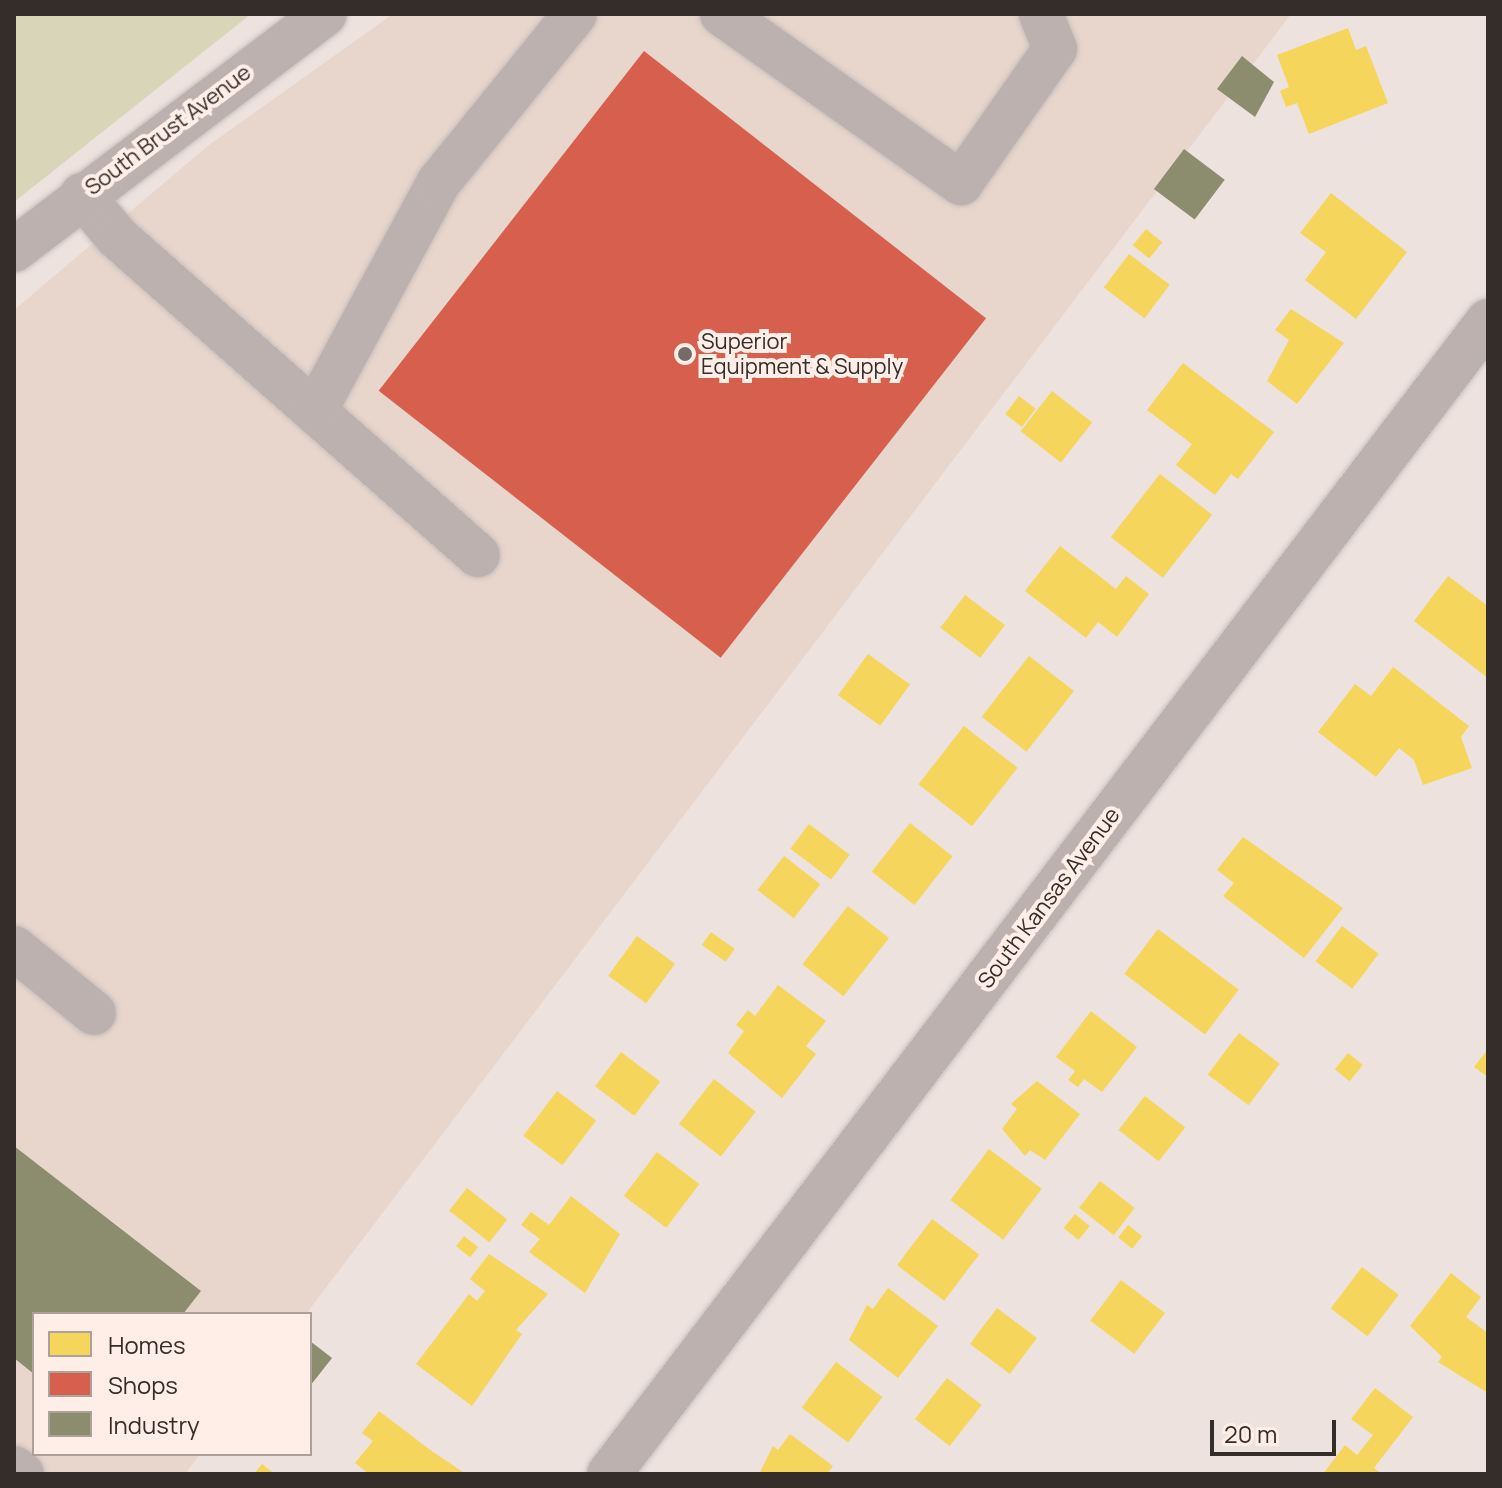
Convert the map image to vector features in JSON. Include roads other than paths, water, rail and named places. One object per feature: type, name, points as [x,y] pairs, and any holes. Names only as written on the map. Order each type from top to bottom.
[{"type":"street","name":"South Brust Avenue","points":[[14,250],[82,195],[325,14]]},
{"type":"street","points":[[315,411],[439,182],[575,14]]},
{"type":"street","points":[[722,14],[961,183],[1055,49],[1041,14]]},
{"type":"street","points":[[82,195],[117,237],[478,555]]},
{"type":"street","name":"South Kansas Avenue","points":[[609,1474],[1488,321]]},
{"type":"street","points":[[14,948],[94,1013]]},
{"type":"street","points":[[14,1468],[22,1474]]},
{"type":"place","name":"Superior Equipment & Supply","points":[[685,354]]}]
